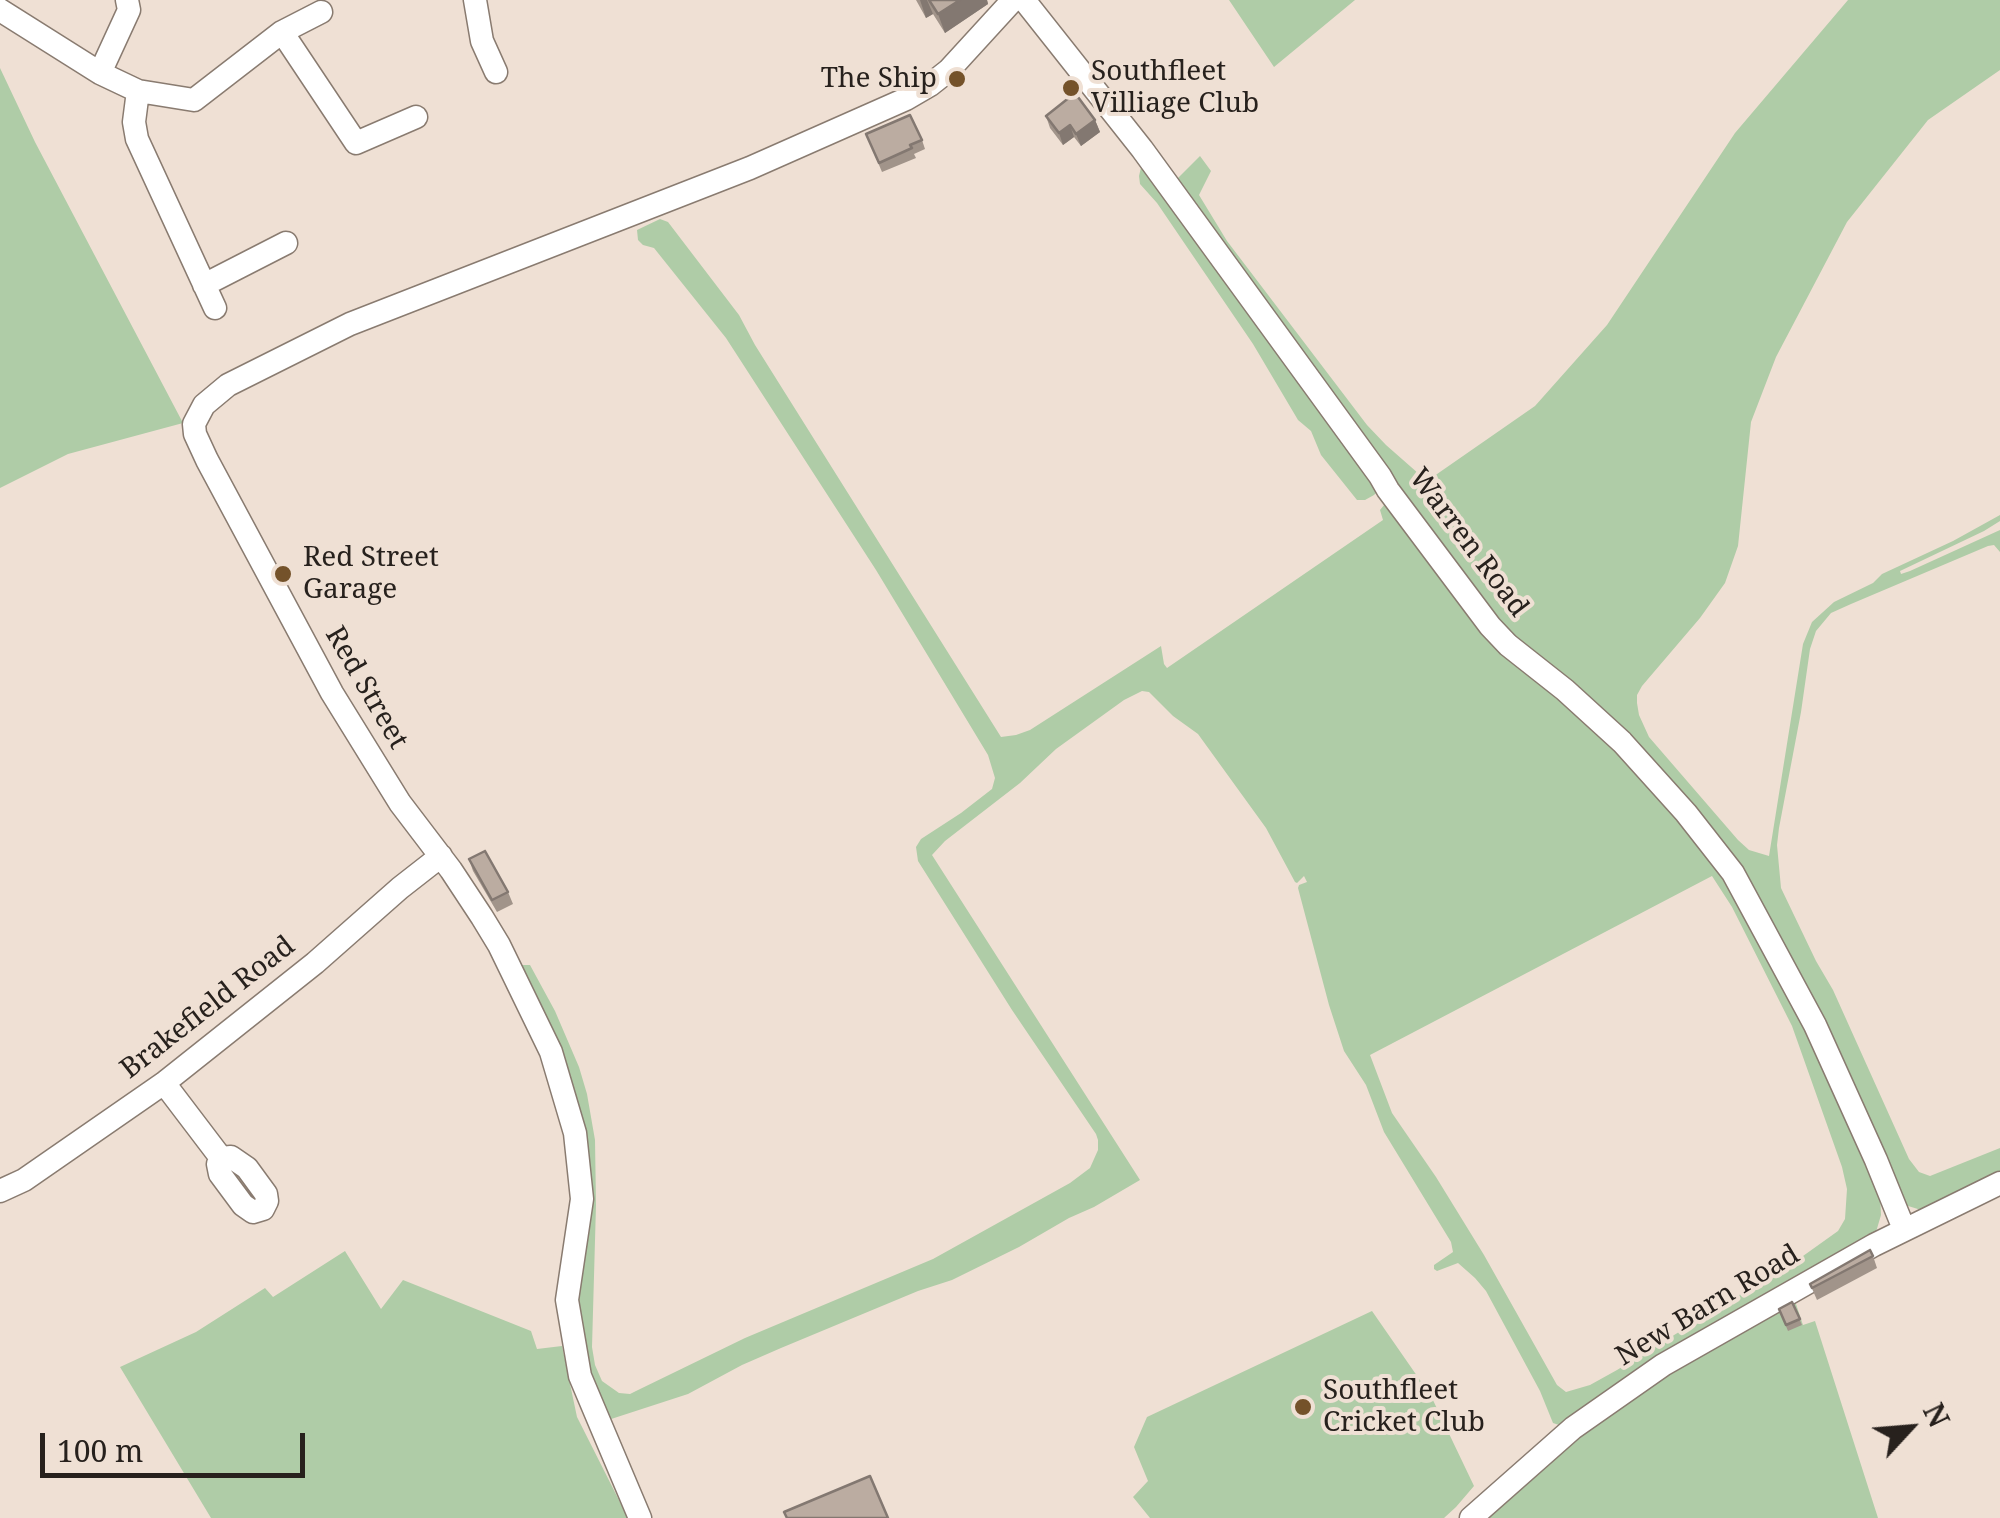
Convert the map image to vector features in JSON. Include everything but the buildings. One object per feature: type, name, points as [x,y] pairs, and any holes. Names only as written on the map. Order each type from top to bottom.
[{"type":"street","points":[[100,73],[129,10],[127,0]]},
{"type":"street","points":[[475,0],[479,29],[496,72]]},
{"type":"street","name":"Red Street","points":[[640,1518],[580,1376],[568,1300],[582,1199],[575,1133],[551,1052],[499,945],[473,902],[364,747],[270,581],[194,434],[194,424],[201,409],[238,379],[350,324],[750,168],[906,99],[949,70],[1013,0]]},
{"type":"street","name":"Warren Road","points":[[1024,0],[1142,149],[1490,626],[1622,742],[1734,873],[1815,1024],[1904,1229]]},
{"type":"street","points":[[0,10],[100,73],[138,90],[194,100],[282,32],[321,12]]},
{"type":"street","points":[[282,32],[356,143],[416,117]]},
{"type":"street","points":[[485,48],[508,37]]},
{"type":"street","points":[[138,90],[136,139],[215,308]]},
{"type":"street","points":[[204,285],[286,243]]},
{"type":"street","name":"Brakefield Road","points":[[0,1191],[24,1180],[164,1083],[316,964],[441,856]]},
{"type":"street","points":[[164,1083],[221,1158]]},
{"type":"street","name":"New Barn Road","points":[[1471,1518],[1560,1439],[1630,1387],[1764,1306],[1904,1229],[2000,1183]]},
{"type":"green space","points":[[1229,0],[1355,0],[1274,67]]},
{"type":"green space","points":[[1848,0],[2000,0],[2000,70],[1928,120],[1847,222],[1776,357],[1751,422],[1738,546],[1725,583],[1642,686],[1637,703],[1649,737],[1738,840],[1749,850],[1769,856],[1803,644],[1812,622],[1834,602],[1873,583],[1882,574],[2000,515],[2000,521],[1984,531],[1900,571],[1910,571],[2000,530],[2000,552],[1994,545],[1988,546],[1851,604],[1831,613],[1816,631],[1777,845],[1781,888],[1833,990],[1909,1159],[1919,1172],[1930,1176],[2000,1148],[2000,1175],[1921,1210],[1905,1205],[1741,874],[1504,637],[1173,183],[1200,156],[1211,171],[1199,195],[1227,241],[1367,425],[1427,481],[1535,406],[1607,325],[1735,133]]},
{"type":"green space","points":[[0,68],[183,423],[68,454],[0,488]]},
{"type":"green space","points":[[1143,159],[1378,491],[1374,495],[1357,500],[1321,455],[1311,431],[1298,420],[1253,344],[1140,184]]},
{"type":"green space","points":[[660,219],[668,222],[739,315],[1001,737],[1030,730],[1161,646],[1167,668],[1383,520],[1380,510],[1389,499],[1491,633],[1607,732],[1751,912],[1880,1193],[1881,1215],[1876,1232],[1562,1426],[1553,1423],[1486,1291],[1458,1263],[1434,1269],[1453,1252],[1451,1242],[1384,1132],[1366,1085],[1344,1051],[1298,888],[1307,882],[1304,876],[1295,882],[1266,828],[1198,734],[1149,692],[1142,691],[1056,749],[932,855],[1140,1180],[952,1280],[781,1348],[688,1394],[605,1421],[575,1358],[582,1169],[517,969],[522,965],[530,965],[555,1011],[587,1094],[595,1140],[592,1347],[602,1381],[619,1393],[630,1394],[745,1338],[933,1259],[1070,1183],[1090,1168],[1098,1150],[1096,1134],[918,861],[916,847],[921,839],[992,789],[995,778],[988,755],[876,570],[726,338],[654,248],[638,240],[637,230]],"holes":[[[1712,876],[1732,907],[1792,1026],[1842,1167],[1847,1189],[1845,1219],[1838,1231],[1803,1256],[1617,1370],[1590,1385],[1566,1392],[1557,1385],[1484,1255],[1392,1113],[1370,1055]]]},
{"type":"green space","points":[[345,1251],[381,1309],[403,1280],[531,1331],[537,1349],[562,1346],[577,1417],[628,1518],[211,1518],[120,1367],[196,1332],[265,1288],[273,1297]]},
{"type":"green space","points":[[1794,1298],[1803,1325],[1815,1321],[1878,1518],[1484,1518],[1624,1400]]},
{"type":"green space","name":"Southfleet Cricket Club","points":[[1372,1311],[1431,1396],[1474,1486],[1456,1507],[1444,1518],[1150,1518],[1133,1497],[1148,1481],[1134,1447],[1147,1417]]},
{"type":"place","name":"The Ship","points":[[957,79]]},
{"type":"place","name":"Southfleet Villiage Club","points":[[1071,88]]},
{"type":"place","name":"Red Street Garage","points":[[283,574]]},
{"type":"place","name":"Southfleet Cricket Club","points":[[1303,1407]]}]
